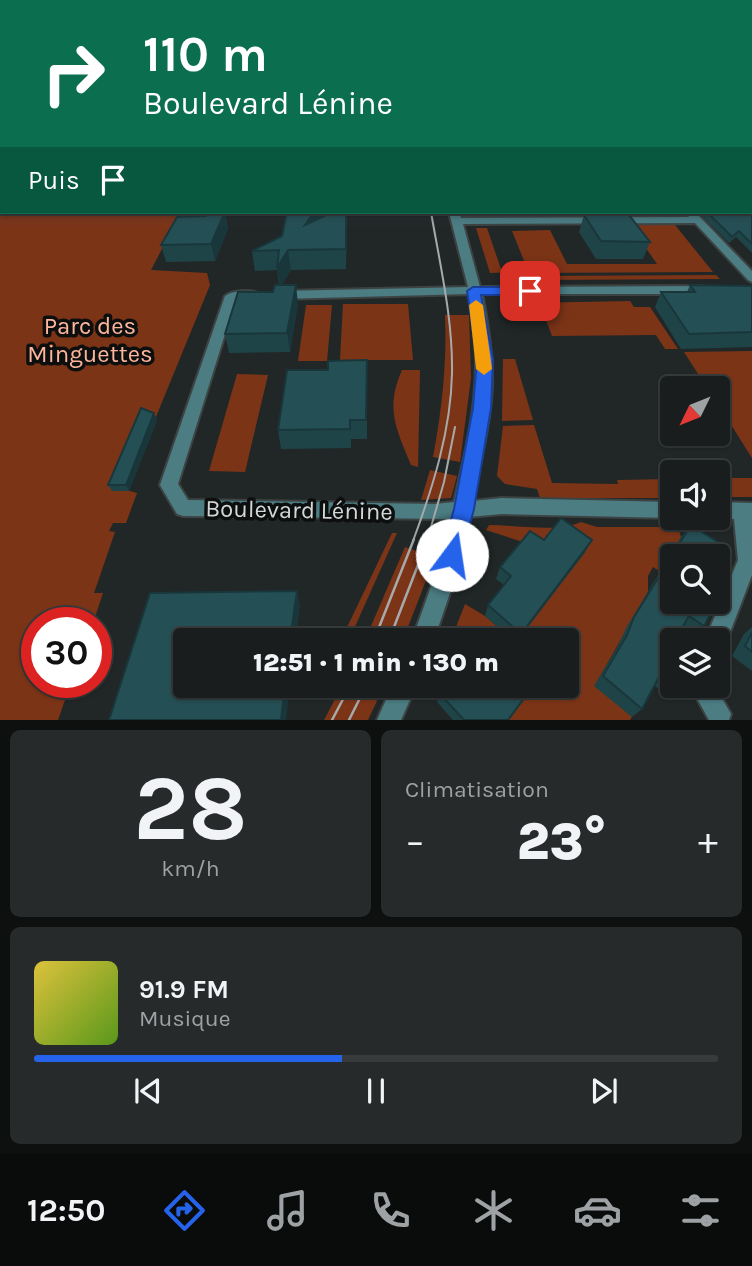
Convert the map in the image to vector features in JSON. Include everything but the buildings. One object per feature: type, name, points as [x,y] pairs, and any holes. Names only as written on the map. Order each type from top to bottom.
[{"type":"street","points":[[428,628],[444,586],[464,509],[482,408],[485,359],[456,216],[694,216],[752,278]]},
{"type":"street","name":"Boulevard Lénine","points":[[464,509],[435,512],[183,508],[169,485],[231,296],[716,290]]},
{"type":"street","points":[[464,509],[502,506],[660,510]]},
{"type":"street","points":[[721,628],[748,560],[747,510]]},
{"type":"street","points":[[389,720],[399,698]]},
{"type":"street","points":[[709,698],[719,714]]},
{"type":"green space","name":"Parc des Minguettes","points":[[0,214],[180,214],[151,270],[207,273],[210,285],[126,490],[137,493],[126,523],[113,523],[109,531],[115,532],[94,593],[103,593],[98,607],[21,607],[21,698],[66,698],[58,720],[0,720]]},
{"type":"green space","points":[[630,225],[675,225],[713,272],[529,273],[512,231],[550,230],[567,264],[657,264]]},
{"type":"green space","points":[[476,228],[487,228],[501,269],[516,272],[490,273]]},
{"type":"green space","points":[[716,275],[720,279],[533,280],[531,276]]},
{"type":"green space","points":[[630,301],[634,307],[650,307],[678,349],[665,349],[656,335],[552,336],[541,307],[527,307],[527,303]]},
{"type":"green space","points":[[343,304],[408,304],[413,360],[340,360]]},
{"type":"green space","points":[[306,305],[332,305],[327,361],[298,361]]},
{"type":"green space","points":[[445,315],[469,315],[471,378],[460,462],[433,457],[443,386]]},
{"type":"green space","points":[[752,351],[752,458],[730,423],[730,376],[699,376],[684,352]]},
{"type":"green space","points":[[503,359],[515,359],[533,420],[502,421]]},
{"type":"green space","points":[[402,370],[420,370],[418,467],[411,465],[394,418],[394,396]]},
{"type":"green space","points":[[237,374],[268,375],[245,472],[209,471]]},
{"type":"green space","points":[[534,425],[552,483],[618,484],[617,480],[660,479],[660,498],[540,498],[537,489],[505,484],[497,476],[503,426]]},
{"type":"green space","points":[[430,470],[457,476],[451,498],[421,500]]},
{"type":"green space","points":[[730,478],[752,478],[752,497],[730,497]]},
{"type":"green space","points":[[581,522],[597,527],[660,527],[660,530],[679,530],[681,537],[677,544],[660,544],[660,571],[653,567],[648,576],[648,592],[595,685],[632,717],[630,720],[509,720],[518,698],[579,698],[579,628],[527,628],[585,552],[539,552],[526,543],[486,530],[489,525],[549,528]]},
{"type":"green space","points":[[392,533],[397,533],[354,628],[347,628]]},
{"type":"green space","points":[[405,547],[435,557],[408,628],[370,628]]},
{"type":"green space","points":[[465,604],[498,628],[456,628]]},
{"type":"green space","points":[[336,698],[378,698],[368,720],[324,720]]},
{"type":"tram line","points":[[413,541],[440,458],[451,394],[450,333],[431,214]]},
{"type":"tram line","points":[[427,541],[444,482],[455,427]]},
{"type":"tram line","points":[[379,628],[414,539]]},
{"type":"tram line","points":[[394,628],[428,539]]},
{"type":"tram line","points":[[332,720],[344,698]]},
{"type":"tram line","points":[[349,720],[360,698]]},
{"type":"slow traffic","points":[[476,305],[485,359],[484,369]]},
{"type":"route","points":[[452,555],[464,509],[482,408],[485,359],[473,291],[530,291]]}]
